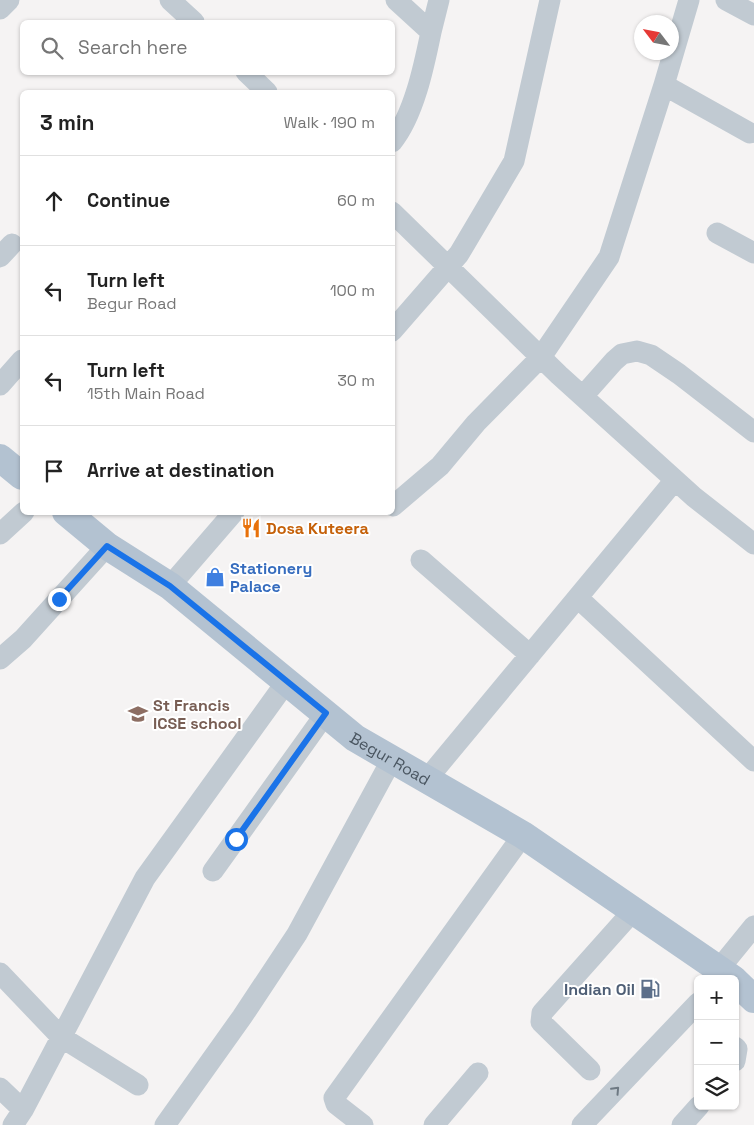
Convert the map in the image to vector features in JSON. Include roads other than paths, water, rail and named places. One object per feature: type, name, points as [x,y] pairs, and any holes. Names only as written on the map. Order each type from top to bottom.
[{"type":"main road","points":[[0,458],[20,474]]},
{"type":"main road","name":"Begur Road","points":[[70,515],[107,546],[170,586],[355,738],[523,835],[724,975]]},
{"type":"street","points":[[0,9],[9,0]]},
{"type":"street","points":[[170,0],[192,20]]},
{"type":"street","points":[[396,0],[431,32]]},
{"type":"street","points":[[395,138],[400,132],[422,76],[439,0]]},
{"type":"street","points":[[395,328],[459,254],[514,161],[550,0]]},
{"type":"street","points":[[395,504],[440,466],[476,423],[541,357],[609,258],[689,0]]},
{"type":"street","points":[[726,0],[754,15]]},
{"type":"street","points":[[249,75],[265,90]]},
{"type":"street","points":[[664,85],[750,133]]},
{"type":"street","points":[[395,215],[583,396],[694,497],[754,544]]},
{"type":"street","points":[[717,233],[754,253]]},
{"type":"street","points":[[583,396],[622,354],[637,351],[651,355],[665,364],[754,432]]},
{"type":"street","points":[[0,385],[20,362]]},
{"type":"street","points":[[427,779],[675,480]]},
{"type":"street","points":[[0,534],[21,515]]},
{"type":"street","points":[[170,586],[231,515]]},
{"type":"street","points":[[0,659],[23,639],[107,546]]},
{"type":"street","points":[[421,560],[530,655]]},
{"type":"street","points":[[578,598],[754,761]]},
{"type":"street","points":[[18,1117],[145,878],[287,681]]},
{"type":"street","points":[[214,871],[326,713]]},
{"type":"street","points":[[165,1125],[242,1018],[297,934],[392,758]]},
{"type":"street","points":[[363,1125],[336,1104],[334,1098],[523,835]]},
{"type":"street","points":[[590,1070],[541,1022],[542,1013],[633,911]]},
{"type":"street","points":[[735,975],[754,926]]},
{"type":"street","points":[[0,974],[60,1037],[138,1085]]},
{"type":"street","points":[[582,1125],[694,1010]]},
{"type":"street","points":[[434,1125],[478,1073]]},
{"type":"street","points":[[0,1088],[18,1117]]},
{"type":"street","points":[[682,1125],[695,1110]]},
{"type":"place","name":"Dosa Kuteera","points":[[251,528]]},
{"type":"place","name":"Stationery Palace","points":[[215,577]]},
{"type":"place","name":"St Francis ICSE school","points":[[138,714]]},
{"type":"place","name":"Indian Oil","points":[[650,989]]}]
